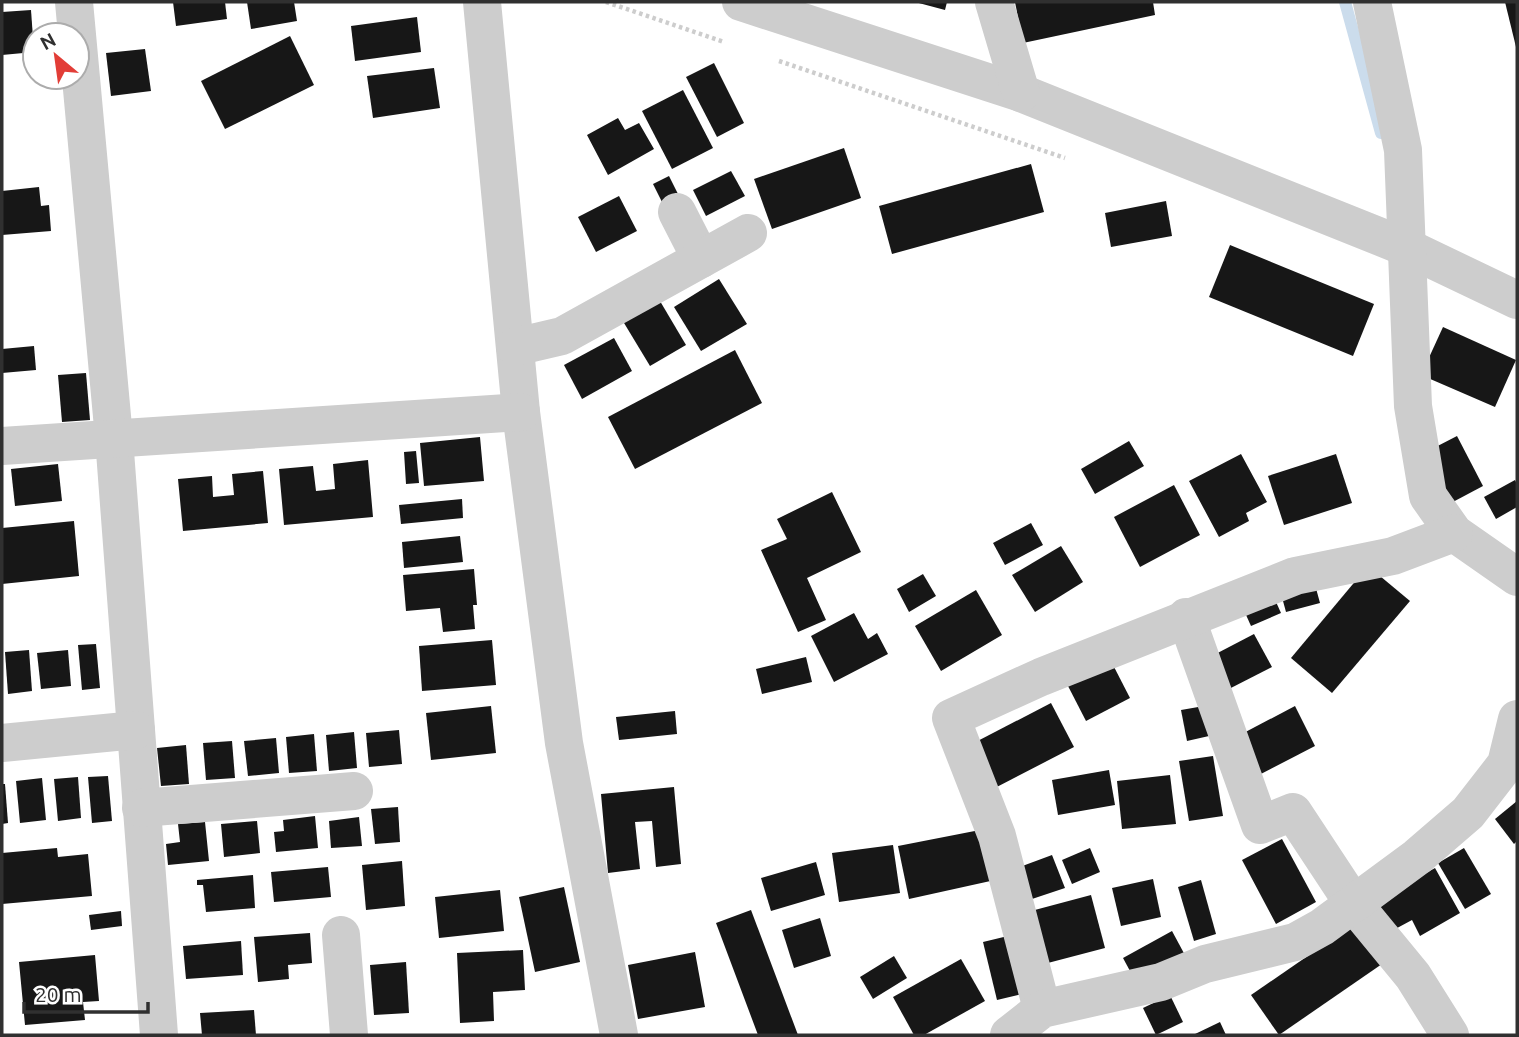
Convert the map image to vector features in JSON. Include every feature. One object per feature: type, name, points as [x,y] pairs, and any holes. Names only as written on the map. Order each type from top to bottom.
[{"type":"street","points":[[74,2],[114,438],[159,1035]]},
{"type":"street","points":[[482,2],[521,412],[564,743],[619,1035]]},
{"type":"street","points":[[741,2],[1021,93],[1408,247],[1517,300]]},
{"type":"street","points":[[994,2],[1021,93]]},
{"type":"street","points":[[1372,2],[1404,150],[1407,285],[1415,419],[1428,495],[1454,533],[1517,577]]},
{"type":"street","points":[[677,212],[701,259]]},
{"type":"street","points":[[514,347],[562,336],[748,233]]},
{"type":"street","points":[[2,446],[521,412]]},
{"type":"street","points":[[1042,1009],[997,836],[951,718],[1041,677],[1186,617],[1295,576],[1393,556],[1454,533]]},
{"type":"street","points":[[1186,617],[1260,825],[1293,812],[1353,903],[1413,976],[1450,1035]]},
{"type":"street","points":[[1009,1035],[1042,1009],[1161,982],[1205,964],[1295,942],[1322,927],[1417,857],[1468,813],[1506,764],[1517,719]]},
{"type":"street","points":[[2,743],[136,730]]},
{"type":"street","points":[[141,808],[354,791]]},
{"type":"street","points":[[341,935],[349,1035]]},
{"type":"path","points":[[606,2],[735,46]]},
{"type":"path","points":[[774,59],[1073,160]]},
{"type":"building","points":[[173,2],[225,2],[227,19],[176,26]]},
{"type":"building","points":[[247,2],[294,2],[297,21],[251,29]]},
{"type":"building","points":[[915,2],[947,2],[945,10]]},
{"type":"building","points":[[1015,2],[1153,2],[1155,15],[1023,43]]},
{"type":"building","points":[[1505,2],[1517,2],[1517,47],[1516,47]]},
{"type":"building","points":[[31,10],[32,21],[21,21],[21,53],[2,55],[2,12]]},
{"type":"building","points":[[417,17],[421,52],[355,61],[351,26]]},
{"type":"building","points":[[290,36],[314,85],[225,129],[201,81]]},
{"type":"building","points":[[145,49],[151,91],[111,96],[106,53]]},
{"type":"building","points":[[714,63],[744,123],[717,137],[686,77]]},
{"type":"building","points":[[434,68],[440,108],[373,118],[367,76]]},
{"type":"building","points":[[683,90],[713,148],[672,169],[642,111]]},
{"type":"building","points":[[618,118],[625,130],[639,123],[654,149],[608,175],[587,135]]},
{"type":"building","points":[[844,148],[861,198],[772,229],[754,179]]},
{"type":"building","points":[[1031,164],[1044,212],[892,254],[879,206]]},
{"type":"building","points":[[731,171],[745,196],[706,216],[693,190]]},
{"type":"building","points":[[669,176],[679,196],[663,204],[653,184]]},
{"type":"building","points":[[39,187],[41,206],[49,205],[51,231],[2,235],[2,191]]},
{"type":"building","points":[[619,196],[637,231],[596,252],[578,217]]},
{"type":"building","points":[[1166,201],[1172,236],[1111,247],[1105,213]]},
{"type":"building","points":[[1230,245],[1374,304],[1353,356],[1209,297]]},
{"type":"building","points":[[719,279],[747,324],[701,351],[674,307]]},
{"type":"building","points":[[657,296],[686,345],[650,366],[621,318]]},
{"type":"building","points":[[1443,327],[1516,360],[1495,407],[1421,375]]},
{"type":"building","points":[[614,338],[632,371],[582,399],[564,365]]},
{"type":"building","points":[[34,346],[36,370],[2,373],[2,349]]},
{"type":"building","points":[[735,350],[762,403],[635,469],[608,417]]},
{"type":"building","points":[[86,373],[90,420],[62,422],[58,375]]},
{"type":"building","points":[[1457,436],[1483,486],[1451,503],[1424,453]]},
{"type":"building","points":[[480,437],[484,481],[424,486],[420,443]]},
{"type":"building","points":[[1129,441],[1144,466],[1095,494],[1081,469]]},
{"type":"building","points":[[416,451],[419,483],[406,484],[404,452]]},
{"type":"building","points":[[1241,454],[1267,502],[1246,513],[1249,521],[1219,537],[1189,481]]},
{"type":"building","points":[[1336,454],[1352,503],[1284,525],[1268,476]]},
{"type":"building","points":[[368,460],[373,517],[284,525],[279,469],[313,466],[316,491],[335,489],[333,464]]},
{"type":"building","points":[[58,464],[62,501],[15,506],[11,469]]},
{"type":"building","points":[[263,471],[268,523],[183,531],[178,479],[212,476],[213,497],[234,495],[232,474]]},
{"type":"building","points":[[1515,480],[1517,507],[1496,519],[1484,497]]},
{"type":"building","points":[[1174,485],[1200,535],[1140,567],[1114,517]]},
{"type":"building","points":[[832,492],[861,552],[807,578],[826,620],[798,632],[761,550],[787,539],[777,519]]},
{"type":"building","points":[[462,499],[463,518],[401,524],[399,505]]},
{"type":"building","points":[[74,521],[79,576],[2,584],[2,528]]},
{"type":"building","points":[[1031,523],[1043,545],[1005,565],[993,543]]},
{"type":"building","points":[[460,536],[463,562],[404,568],[402,542]]},
{"type":"building","points":[[1061,546],[1083,582],[1035,612],[1012,575]]},
{"type":"building","points":[[1368,566],[1410,601],[1332,693],[1291,658]]},
{"type":"building","points":[[474,569],[477,605],[473,605],[475,629],[443,632],[440,608],[406,611],[403,575]]},
{"type":"building","points":[[923,574],[936,596],[909,612],[897,589]]},
{"type":"building","points":[[1314,581],[1320,603],[1286,612],[1280,590]]},
{"type":"building","points":[[976,590],[1002,635],[941,671],[915,626]]},
{"type":"building","points":[[1272,593],[1281,613],[1251,626],[1242,606]]},
{"type":"building","points":[[854,613],[868,639],[877,633],[888,654],[834,682],[811,636]]},
{"type":"building","points":[[1254,634],[1272,667],[1225,691],[1208,658]]},
{"type":"building","points":[[492,640],[496,685],[422,691],[419,646]]},
{"type":"building","points":[[96,644],[100,688],[82,690],[78,645]]},
{"type":"building","points":[[29,650],[32,691],[8,694],[5,652]]},
{"type":"building","points":[[68,650],[71,686],[41,689],[37,653]]},
{"type":"building","points":[[806,657],[812,682],[762,694],[756,669]]},
{"type":"building","points":[[1112,663],[1130,698],[1086,721],[1068,686]]},
{"type":"building","points":[[1051,703],[1074,747],[991,790],[968,746]]},
{"type":"building","points":[[491,706],[496,753],[431,760],[426,713]]},
{"type":"building","points":[[1204,706],[1209,736],[1187,741],[1181,710]]},
{"type":"building","points":[[1295,706],[1315,746],[1257,776],[1236,737]]},
{"type":"building","points":[[675,711],[677,734],[619,740],[616,717]]},
{"type":"building","points":[[399,730],[402,764],[369,767],[366,733]]},
{"type":"building","points":[[354,732],[357,768],[329,771],[326,735]]},
{"type":"building","points":[[314,734],[317,771],[289,773],[286,737]]},
{"type":"building","points":[[276,738],[279,773],[248,776],[244,741]]},
{"type":"building","points":[[232,741],[235,778],[206,780],[203,743]]},
{"type":"building","points":[[186,745],[189,784],[161,786],[157,748]]},
{"type":"building","points":[[1213,756],[1223,816],[1189,821],[1179,761]]},
{"type":"building","points":[[1109,770],[1115,805],[1058,815],[1052,780]]},
{"type":"building","points":[[1170,775],[1176,824],[1122,829],[1117,781]]},
{"type":"building","points":[[108,776],[112,821],[92,823],[88,777]]},
{"type":"building","points":[[78,777],[81,818],[58,821],[54,779]]},
{"type":"building","points":[[42,778],[46,820],[20,823],[16,781]]},
{"type":"building","points":[[2,784],[5,784],[8,823],[2,824]]},
{"type":"building","points":[[674,787],[681,864],[656,867],[652,821],[635,822],[640,869],[608,873],[601,794]]},
{"type":"building","points":[[1517,801],[1517,841],[1514,844],[1495,819]]},
{"type":"building","points":[[398,807],[400,842],[375,844],[371,809]]},
{"type":"building","points":[[315,816],[318,848],[276,852],[274,832],[284,831],[283,820]]},
{"type":"building","points":[[359,817],[362,846],[331,848],[329,821]]},
{"type":"building","points":[[257,821],[260,853],[224,857],[221,824]]},
{"type":"building","points":[[205,822],[209,861],[168,865],[166,844],[180,842],[178,824]]},
{"type":"building","points":[[985,829],[995,880],[909,899],[898,846]]},
{"type":"building","points":[[1282,839],[1316,902],[1276,924],[1242,860]]},
{"type":"building","points":[[893,845],[900,893],[839,902],[832,853]]},
{"type":"building","points":[[57,848],[58,857],[88,854],[92,896],[2,904],[2,853]]},
{"type":"building","points":[[1090,848],[1100,872],[1072,884],[1062,860]]},
{"type":"building","points":[[1464,848],[1491,894],[1465,909],[1438,863]]},
{"type":"building","points":[[1052,855],[1065,888],[1029,900],[1017,868]]},
{"type":"building","points":[[402,861],[405,906],[366,910],[362,865]]},
{"type":"building","points":[[816,862],[825,895],[771,911],[761,878]]},
{"type":"building","points":[[328,867],[331,897],[274,902],[271,872]]},
{"type":"building","points":[[1435,868],[1460,913],[1420,936],[1412,920],[1386,934],[1370,905]]},
{"type":"building","points":[[253,875],[255,908],[206,912],[203,885],[197,885],[197,880]]},
{"type":"building","points":[[1153,879],[1161,917],[1121,926],[1112,888]]},
{"type":"building","points":[[1201,880],[1216,934],[1194,941],[1178,887]]},
{"type":"building","points":[[564,887],[580,962],[535,972],[519,897]]},
{"type":"building","points":[[500,890],[504,931],[439,938],[435,897]]},
{"type":"building","points":[[1091,895],[1105,948],[1044,964],[1031,911]]},
{"type":"building","points":[[751,910],[798,1035],[758,1035],[716,923]]},
{"type":"building","points":[[121,911],[122,926],[91,930],[89,915]]},
{"type":"building","points":[[820,918],[831,956],[794,968],[782,930]]},
{"type":"building","points":[[1354,924],[1382,964],[1279,1035],[1251,995]]},
{"type":"building","points":[[1172,931],[1186,957],[1137,984],[1123,958]]},
{"type":"building","points":[[310,933],[312,963],[288,965],[289,979],[258,982],[254,937]]},
{"type":"building","points":[[1012,935],[1026,993],[997,1000],[983,942]]},
{"type":"building","points":[[241,941],[243,975],[186,979],[183,946]]},
{"type":"building","points":[[523,950],[525,990],[493,992],[494,1021],[460,1023],[457,953]]},
{"type":"building","points":[[695,952],[705,1007],[638,1019],[628,965]]},
{"type":"building","points":[[95,955],[99,1001],[83,1002],[85,1020],[25,1025],[19,962]]},
{"type":"building","points":[[894,956],[907,978],[873,999],[860,977]]},
{"type":"building","points":[[961,959],[985,1001],[924,1035],[914,1035],[893,997]]},
{"type":"building","points":[[406,962],[409,1013],[374,1015],[370,965]]},
{"type":"building","points":[[1170,995],[1183,1022],[1156,1035],[1143,1008]]},
{"type":"building","points":[[254,1010],[256,1035],[202,1035],[200,1013]]},
{"type":"building","points":[[1220,1022],[1226,1035],[1193,1035]]},
{"type":"waterway","points":[[1345,2],[1381,133]]}]
